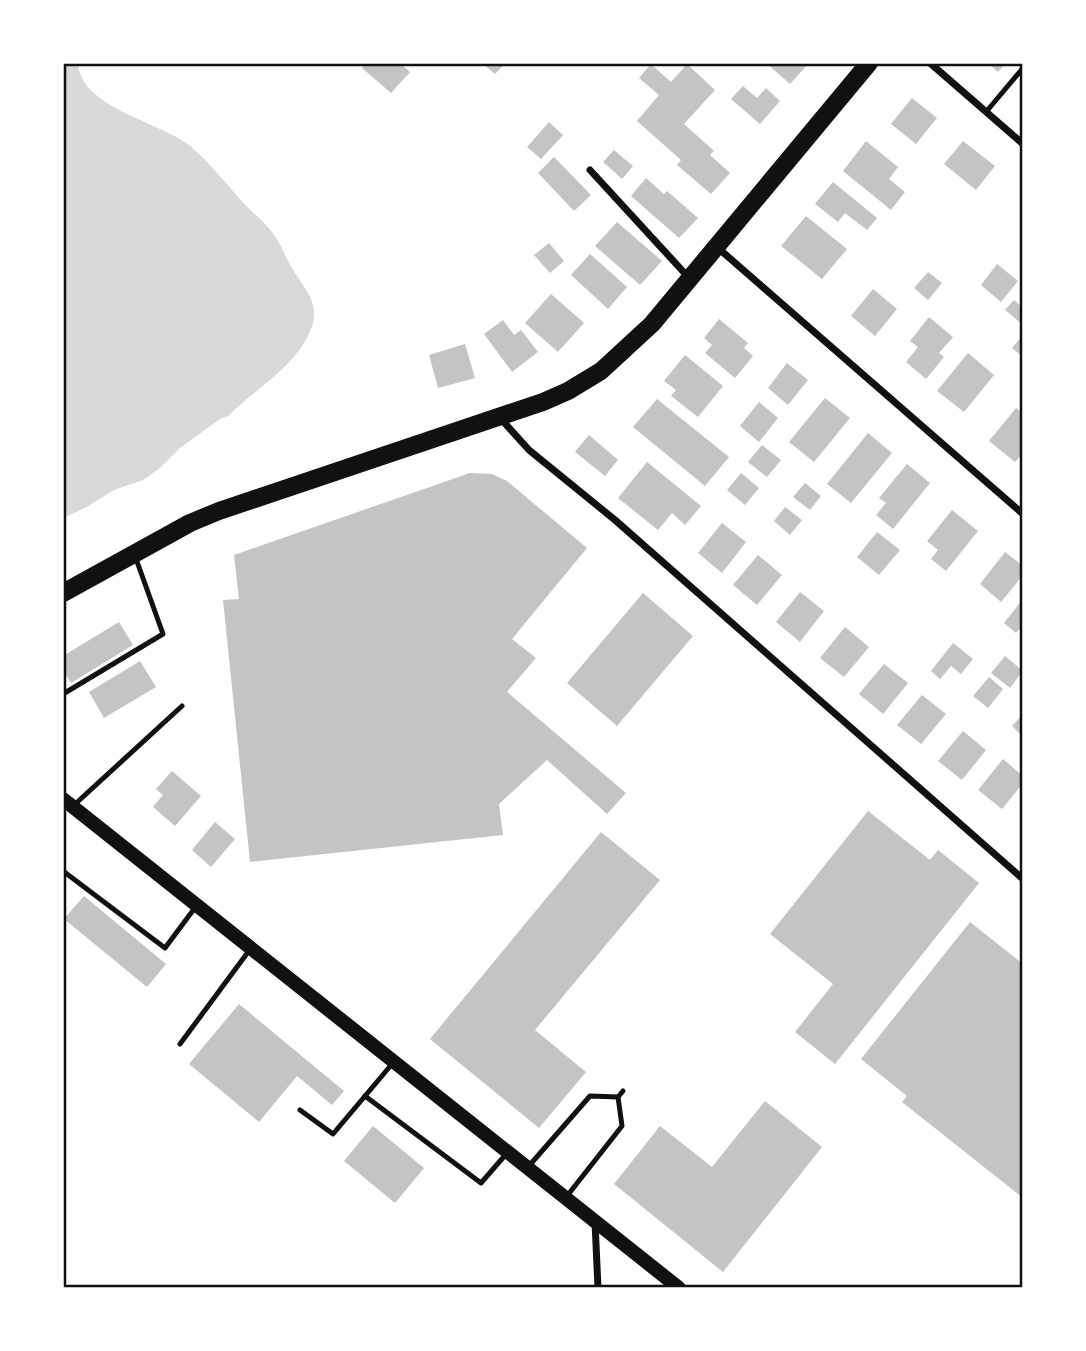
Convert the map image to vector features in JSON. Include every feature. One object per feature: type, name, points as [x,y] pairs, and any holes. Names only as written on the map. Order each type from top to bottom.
[{"type":"main road","points":[[63,593],[191,523],[219,511],[543,402],[568,391],[601,370],[652,324],[691,280],[865,64]]},
{"type":"main road","points":[[68,802],[679,1288]]},
{"type":"street","points":[[930,63],[1023,144]]},
{"type":"street","points":[[590,170],[665,248],[691,280]]},
{"type":"street","points":[[717,248],[1023,514]]},
{"type":"street","points":[[499,417],[529,450],[615,520],[1023,879]]},
{"type":"street","points":[[595,1221],[598,1288]]},
{"type":"lane","points":[[986,111],[1023,68]]},
{"type":"lane","points":[[63,694],[163,635],[134,553]]},
{"type":"lane","points":[[68,802],[182,706]]},
{"type":"lane","points":[[63,871],[165,948],[197,905]]},
{"type":"lane","points":[[180,1044],[251,948]]},
{"type":"lane","points":[[300,1110],[333,1134],[394,1061]]},
{"type":"lane","points":[[566,1198],[622,1126],[618,1097],[623,1091]]},
{"type":"lane","points":[[365,1096],[481,1183],[508,1152]]},
{"type":"lane","points":[[527,1167],[590,1096],[618,1097]]},
{"type":"shaded area","points":[[63,63],[78,63],[82,78],[92,91],[106,102],[175,136],[202,157],[264,222],[280,244],[308,293],[314,307],[314,315],[307,338],[299,351],[228,416],[180,448],[159,469],[143,480],[114,490],[63,518]]},
{"type":"building","points":[[367,63],[400,63],[410,72],[391,93],[362,68]]},
{"type":"building","points":[[482,63],[506,63],[495,74]]},
{"type":"building","points":[[766,63],[809,63],[790,84]]},
{"type":"building","points":[[988,63],[1006,63],[998,72]]},
{"type":"building","points":[[651,64],[671,82],[687,64],[715,90],[684,124],[714,151],[710,155],[730,173],[711,194],[677,165],[681,160],[637,121],[659,95],[639,78]]},
{"type":"building","points":[[743,86],[757,98],[766,88],[780,101],[760,124],[731,99]]},
{"type":"building","points":[[912,98],[937,118],[916,144],[891,124]]},
{"type":"building","points":[[549,122],[563,135],[541,159],[527,147]]},
{"type":"building","points":[[866,141],[898,167],[889,179],[905,192],[891,210],[843,171]]},
{"type":"building","points":[[963,141],[995,166],[976,190],[944,164]]},
{"type":"building","points":[[614,150],[633,166],[622,179],[603,162]]},
{"type":"building","points":[[554,157],[591,195],[574,211],[538,173]]},
{"type":"building","points":[[646,178],[664,194],[667,191],[698,218],[679,238],[631,196]]},
{"type":"building","points":[[833,182],[877,218],[867,230],[845,213],[838,222],[815,204]]},
{"type":"building","points":[[806,216],[847,249],[822,279],[781,246]]},
{"type":"building","points":[[617,222],[662,261],[640,285],[595,246]]},
{"type":"building","points":[[549,243],[564,261],[550,273],[534,255]]},
{"type":"building","points":[[590,254],[627,287],[608,309],[571,275]]},
{"type":"building","points":[[997,264],[1018,281],[1001,302],[981,285]]},
{"type":"building","points":[[928,272],[942,283],[928,300],[914,288]]},
{"type":"building","points":[[873,289],[897,309],[875,336],[851,316]]},
{"type":"building","points":[[551,294],[584,323],[558,352],[525,323]]},
{"type":"building","points":[[1014,300],[1023,308],[1023,325],[1005,310]]},
{"type":"building","points":[[929,317],[953,337],[939,353],[944,357],[926,379],[906,362],[918,347],[910,341]]},
{"type":"building","points":[[719,319],[748,343],[744,348],[753,356],[735,378],[705,353],[712,345],[704,338]]},
{"type":"building","points":[[503,320],[514,335],[521,330],[538,352],[512,372],[484,334]]},
{"type":"building","points":[[1023,335],[1023,357],[1012,348]]},
{"type":"building","points":[[465,344],[475,378],[438,388],[429,355]]},
{"type":"building","points":[[968,353],[994,375],[964,412],[937,391]]},
{"type":"building","points":[[685,355],[723,386],[698,417],[671,396],[676,390],[664,381]]},
{"type":"building","points":[[787,363],[808,380],[788,405],[768,388]]},
{"type":"building","points":[[825,398],[850,418],[814,462],[789,442]]},
{"type":"building","points":[[657,399],[729,457],[705,486],[633,427]]},
{"type":"building","points":[[759,402],[778,418],[759,442],[740,426]]},
{"type":"building","points":[[1016,408],[1023,413],[1023,453],[1015,462],[989,441]]},
{"type":"building","points":[[868,433],[892,453],[851,503],[827,484]]},
{"type":"building","points":[[589,435],[618,460],[605,476],[575,452]]},
{"type":"building","points":[[762,445],[781,460],[767,477],[748,462]]},
{"type":"building","points":[[647,462],[701,506],[685,525],[672,513],[658,530],[618,498]]},
{"type":"building","points":[[907,464],[930,483],[893,529],[876,515],[886,503],[879,498]]},
{"type":"building","points":[[470,473],[492,474],[507,481],[587,548],[512,639],[536,658],[507,692],[626,793],[607,814],[547,760],[499,804],[503,835],[250,862],[223,600],[239,599],[234,555]]},
{"type":"building","points":[[741,473],[759,488],[745,505],[727,490]]},
{"type":"building","points":[[805,483],[821,496],[810,510],[793,497]]},
{"type":"building","points":[[785,507],[802,520],[790,535],[774,521]]},
{"type":"building","points":[[952,510],[978,531],[946,571],[931,559],[938,550],[927,541]]},
{"type":"building","points":[[722,523],[746,542],[722,573],[698,553]]},
{"type":"building","points":[[877,532],[900,550],[879,575],[857,557]]},
{"type":"building","points":[[1005,552],[1023,566],[1023,575],[1001,602],[980,584]]},
{"type":"building","points":[[758,555],[782,575],[757,605],[733,585]]},
{"type":"building","points":[[800,592],[824,611],[800,642],[776,622]]},
{"type":"building","points":[[643,593],[693,636],[617,726],[567,683]]},
{"type":"building","points":[[1023,599],[1023,625],[1016,633],[1004,623]]},
{"type":"building","points":[[119,622],[133,645],[71,683],[63,670],[63,656]]},
{"type":"building","points":[[845,627],[869,647],[844,677],[820,658]]},
{"type":"building","points":[[953,643],[973,659],[961,674],[951,666],[940,679],[931,671]]},
{"type":"building","points":[[1005,656],[1023,671],[1010,688],[991,673]]},
{"type":"building","points":[[140,661],[156,687],[104,718],[89,692]]},
{"type":"building","points":[[884,664],[908,683],[883,714],[859,694]]},
{"type":"building","points":[[989,677],[1003,689],[988,708],[973,696]]},
{"type":"building","points":[[922,695],[946,714],[921,744],[897,725]]},
{"type":"building","points":[[1023,714],[1023,737],[1012,726]]},
{"type":"building","points":[[963,731],[986,750],[962,780],[938,761]]},
{"type":"building","points":[[1003,759],[1023,776],[1023,783],[1002,809],[978,790]]},
{"type":"building","points":[[172,771],[201,796],[175,826],[153,807],[163,795],[156,789]]},
{"type":"building","points":[[868,811],[930,860],[938,850],[979,883],[835,1064],[795,1032],[833,984],[770,934]]},
{"type":"building","points":[[215,822],[235,839],[211,867],[192,850]]},
{"type":"building","points":[[601,832],[660,880],[535,1030],[586,1072],[539,1128],[430,1039]]},
{"type":"building","points":[[84,896],[166,964],[147,987],[64,919]]},
{"type":"building","points":[[970,922],[1023,964],[1023,1198],[902,1102],[907,1096],[861,1059]]},
{"type":"building","points":[[239,1004],[344,1091],[332,1105],[297,1076],[259,1122],[189,1064]]},
{"type":"building","points":[[765,1101],[822,1147],[723,1272],[614,1184],[660,1126],[712,1167]]},
{"type":"building","points":[[373,1126],[424,1168],[395,1203],[344,1161]]}]
